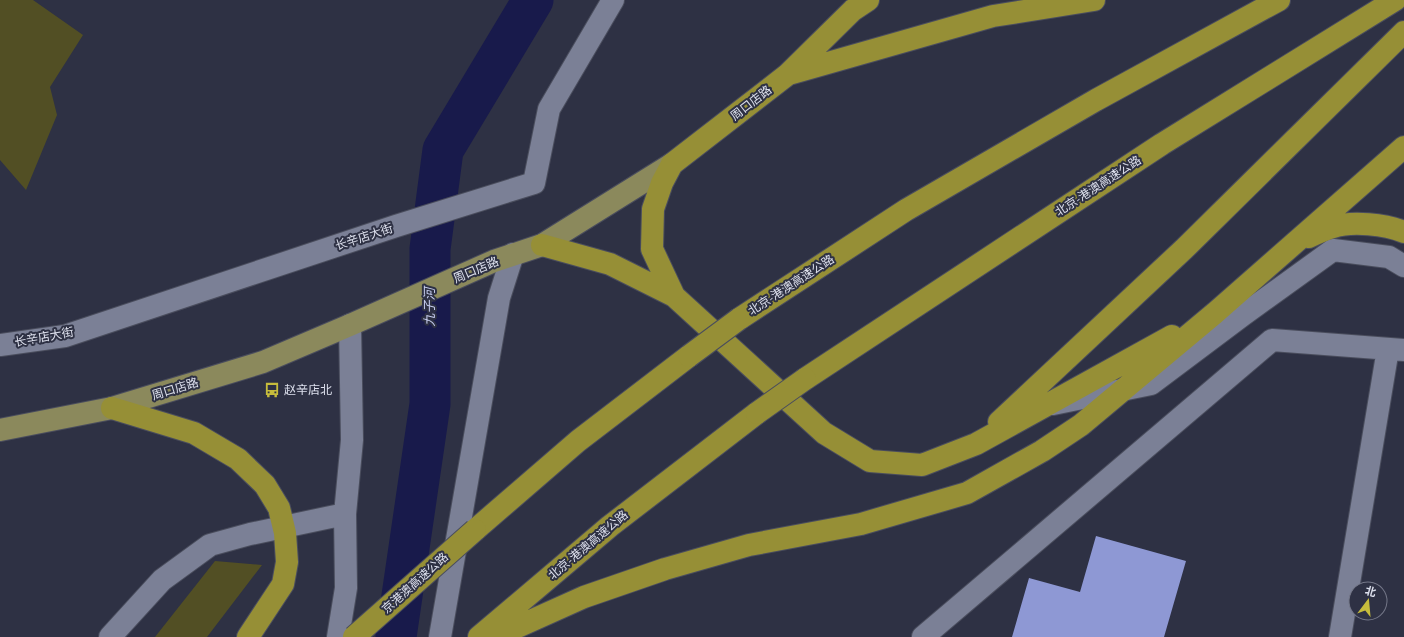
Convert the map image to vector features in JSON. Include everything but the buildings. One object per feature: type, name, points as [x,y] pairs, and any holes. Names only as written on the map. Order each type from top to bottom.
[{"type":"highway","name":"周口店路","points":[[672,164],[786,75],[853,10],[868,0]]},
{"type":"highway","points":[[786,75],[992,16],[1094,0]]},
{"type":"highway","name":"北京-港澳高速公路","points":[[475,530],[578,441],[739,319],[906,210],[1096,100],[1279,0]]},
{"type":"highway","name":"北京-港澳高速公路","points":[[479,637],[610,526],[757,413],[805,379],[1162,144],[1395,0]]},
{"type":"highway","points":[[976,444],[1184,248],[1404,32]]},
{"type":"highway","points":[[495,637],[584,597],[665,568],[749,545],[861,524],[967,493],[1042,451],[1081,425],[1215,313],[1404,147]]},
{"type":"highway","points":[[672,164],[662,183],[653,209],[652,249],[674,296]]},
{"type":"highway","points":[[1293,243],[1334,226],[1368,223],[1397,229],[1404,232]]},
{"type":"highway","points":[[542,245],[610,264],[674,296],[824,433],[870,461],[922,465],[976,444],[1215,313]]},
{"type":"highway","points":[[112,408],[194,434],[238,459],[265,485],[279,508],[285,533],[287,562],[283,584],[248,637]]},
{"type":"highway","name":"京港澳高速公路","points":[[354,637],[475,530]]},
{"type":"main road","name":"周口店路","points":[[0,430],[112,408],[263,362],[504,258],[542,245],[672,164]]},
{"type":"street","name":"长辛店大街","points":[[0,345],[65,336],[396,226],[534,183],[548,109],[613,0]]},
{"type":"street","points":[[1046,405],[1151,384],[1333,250],[1389,257],[1404,266]]},
{"type":"street","points":[[440,637],[499,298],[504,258]]},
{"type":"street","points":[[338,637],[346,588],[344,514],[352,440],[350,325]]},
{"type":"street","points":[[923,637],[1272,340],[1396,350],[1340,637]]},
{"type":"street","points":[[110,637],[162,580],[210,545],[250,534],[344,514]]},
{"type":"shaded area","points":[[0,0],[33,0],[83,35],[50,87],[57,115],[26,190],[0,160]]},
{"type":"shaded area","points":[[215,561],[262,565],[207,637],[155,637]]},
{"type":"waterway","name":"九子河","points":[[396,637],[430,404],[430,249],[443,150],[533,0]]},
{"type":"place","name":"赵辛店北","points":[[272,390]]}]
